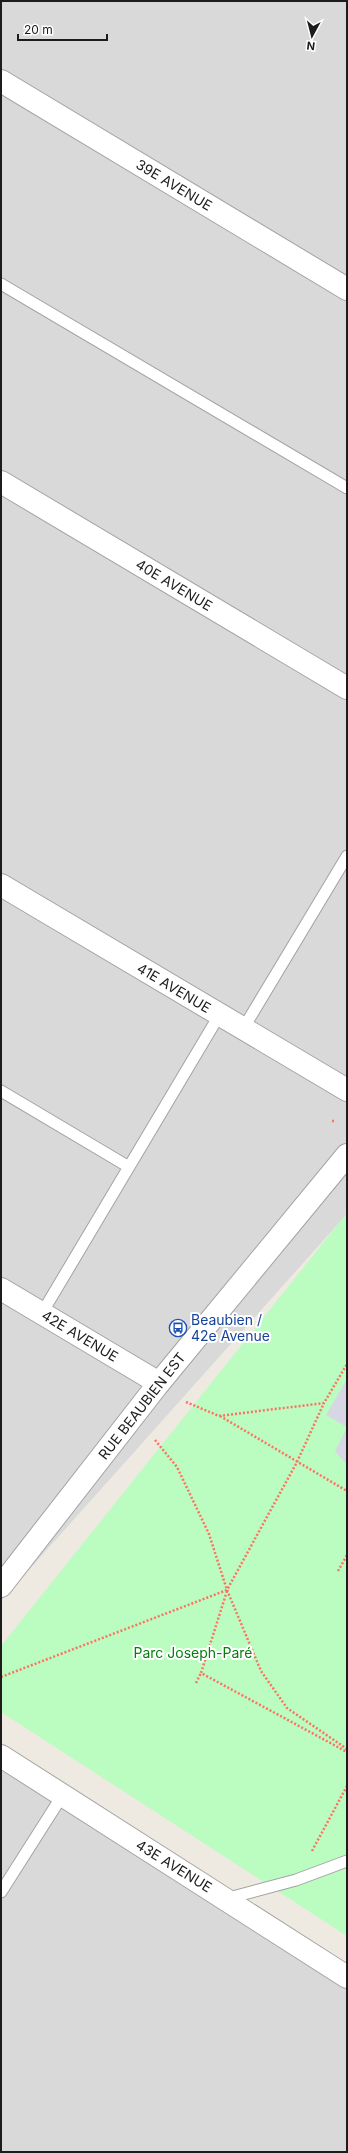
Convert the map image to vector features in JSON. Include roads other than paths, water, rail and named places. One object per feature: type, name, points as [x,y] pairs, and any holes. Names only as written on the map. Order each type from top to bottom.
[{"type":"street","name":"39E AVENUE","points":[[1,81],[347,288]]},
{"type":"street","name":"40E AVENUE","points":[[1,482],[347,688]]},
{"type":"street","name":"41E AVENUE","points":[[1,885],[347,1090]]},
{"type":"street","name":"RUE BEAUBIEN EST","points":[[1,1586],[159,1383],[347,1155]]},
{"type":"street","name":"42E AVENUE","points":[[1,1289],[159,1383]]},
{"type":"street","name":"43E AVENUE","points":[[1,1756],[347,1977]]},
{"type":"lane","points":[[1,284],[347,488]]},
{"type":"lane","points":[[243,1029],[347,856]]},
{"type":"lane","points":[[42,1313],[220,1014]]},
{"type":"lane","points":[[1,1091],[129,1167]]},
{"type":"lane","points":[[1,1892],[62,1796]]},
{"type":"lane","points":[[225,1899],[296,1880],[347,1861]]},
{"type":"place","name":"Beaubien / 42e Avenue","points":[[178,1328]]},
{"type":"park label","name":"Parc Joseph-Paré","points":[[193,1653]]}]
